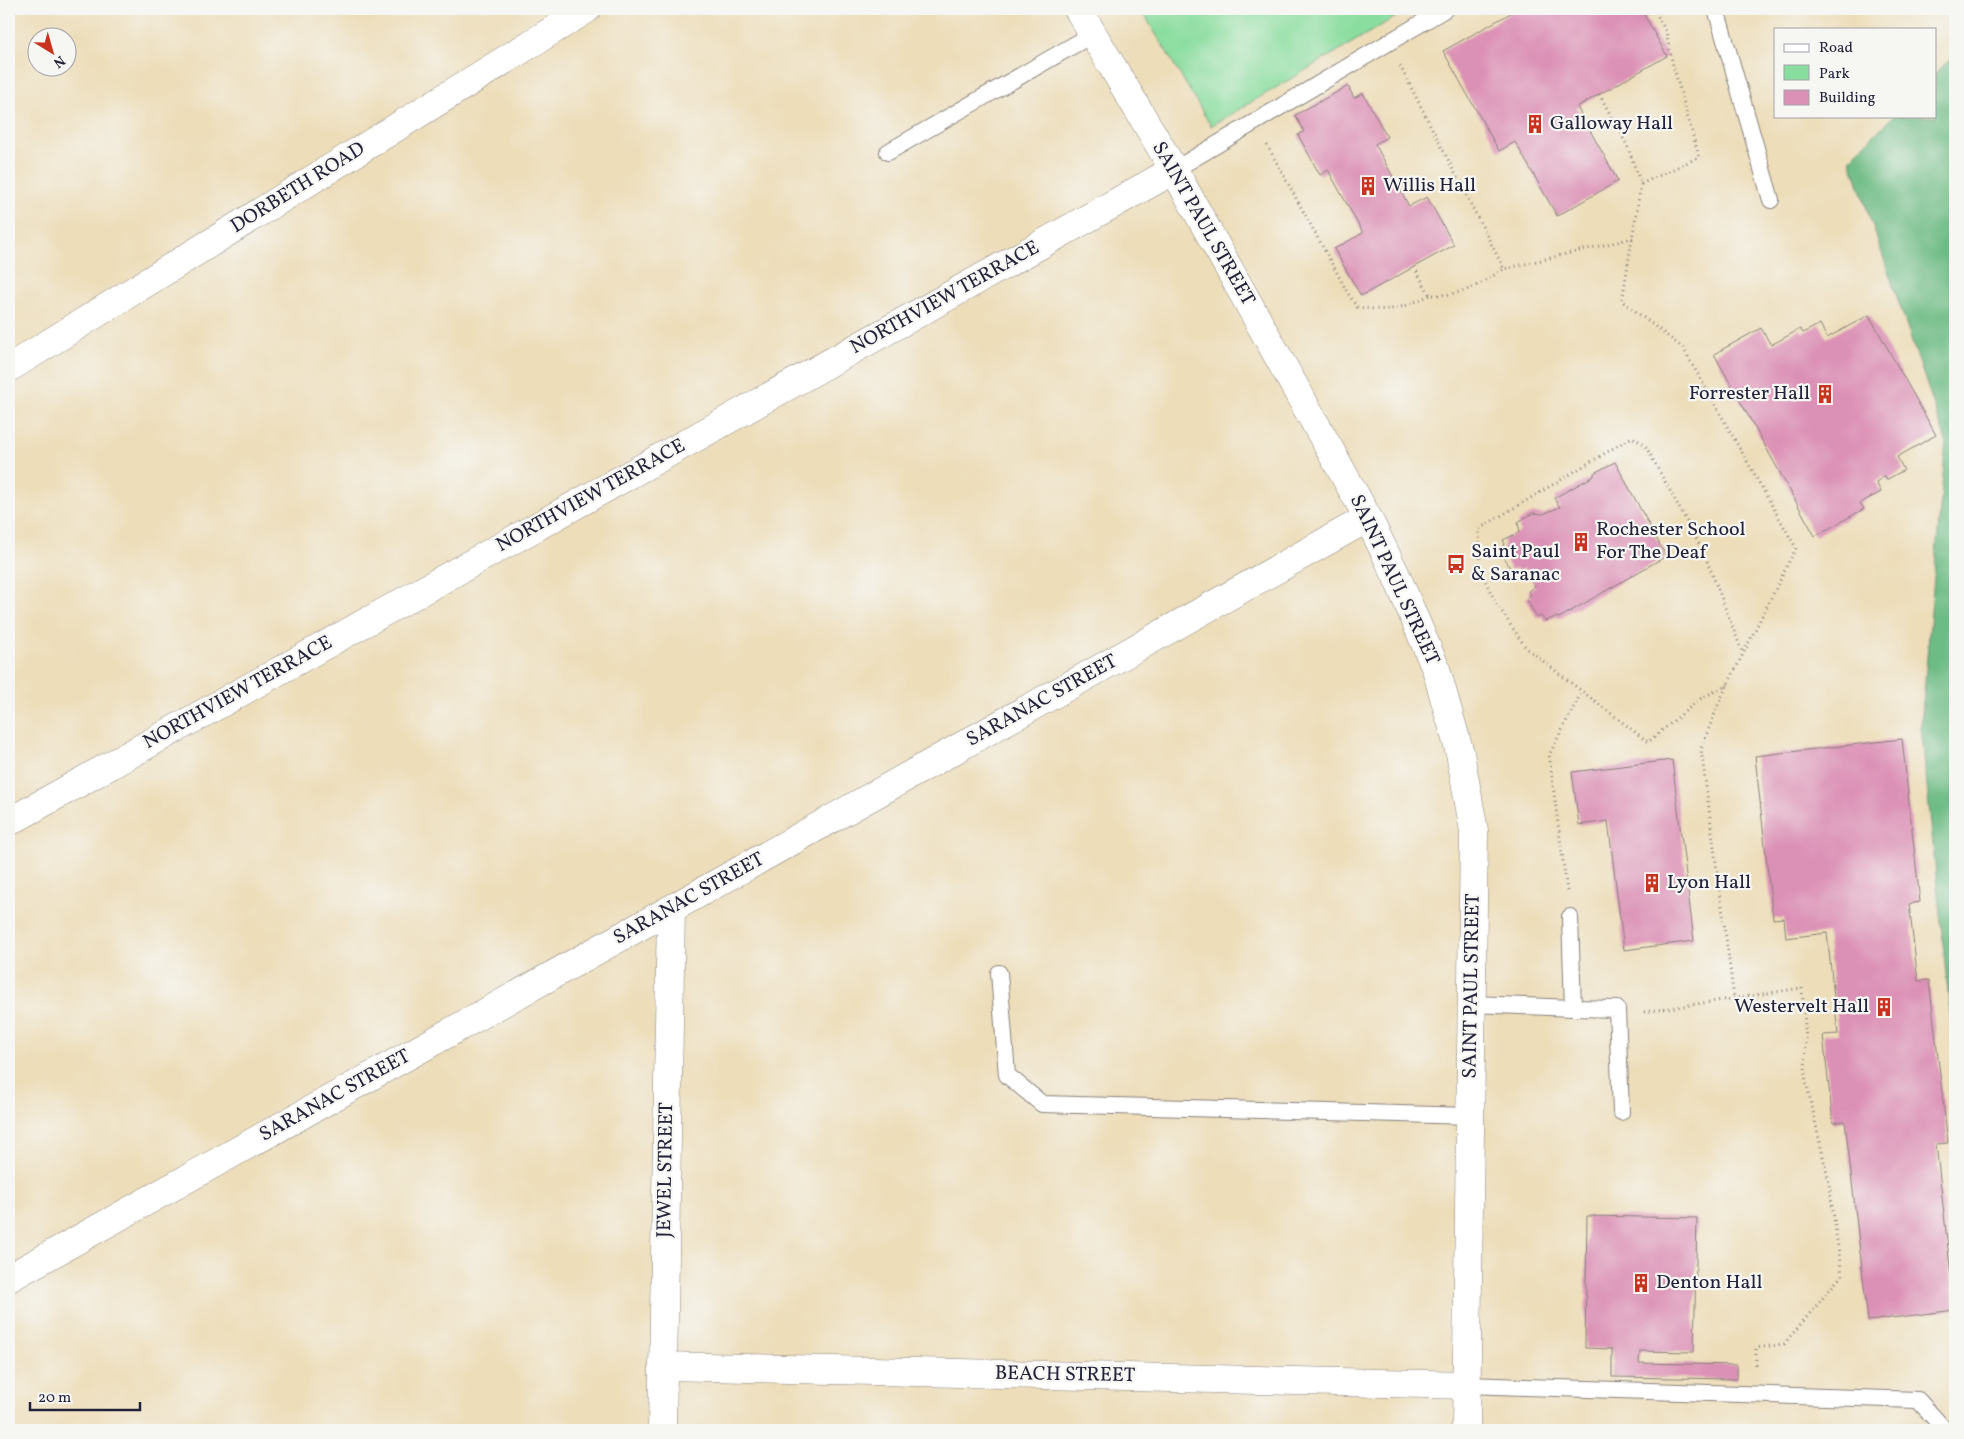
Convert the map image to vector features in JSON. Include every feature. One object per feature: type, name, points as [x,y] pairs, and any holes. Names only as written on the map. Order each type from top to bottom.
[{"type":"street","name":"DORBETH ROAD","points":[[9,368],[587,9]]},
{"type":"street","name":"SAINT PAUL STREET","points":[[1078,9],[1174,170],[1368,518],[1396,575],[1436,669],[1460,753],[1474,831],[1466,1430]]},
{"type":"street","name":"NORTHVIEW TERRACE","points":[[9,822],[1174,170]]},
{"type":"street","name":"SARANAC STREET","points":[[9,1278],[1368,518]]},
{"type":"street","name":"JEWEL STREET","points":[[662,1430],[671,909]]},
{"type":"street","name":"BEACH STREET","points":[[663,1366],[1468,1385]]},
{"type":"lane","points":[[1174,170],[1445,9]]},
{"type":"lane","points":[[1716,9],[1771,200]]},
{"type":"lane","points":[[888,152],[1093,34]]},
{"type":"lane","points":[[1570,918],[1573,1008]]},
{"type":"lane","points":[[999,973],[1007,1075],[1042,1104],[1471,1116]]},
{"type":"lane","points":[[1472,1004],[1616,1009],[1621,1112]]},
{"type":"lane","points":[[1468,1385],[1918,1400],[1945,1430]]},
{"type":"path","points":[[1640,184],[1700,157],[1673,65],[1666,32],[1654,9]]},
{"type":"path","points":[[1388,43],[1504,269]]},
{"type":"path","points":[[1599,94],[1627,145],[1640,184],[1622,301],[1684,348],[1796,548],[1728,685],[1701,749],[1734,998]]},
{"type":"path","points":[[1255,123],[1357,307],[1378,310],[1399,309],[1430,295],[1448,295],[1470,290],[1504,269],[1633,238]]},
{"type":"path","points":[[1414,267],[1430,295]]},
{"type":"path","points":[[1728,685],[1700,699],[1648,742],[1526,648],[1496,603],[1480,570],[1479,530],[1632,437],[1644,445],[1704,553],[1743,654]]},
{"type":"path","points":[[1570,918],[1549,755],[1582,691]]},
{"type":"path","points":[[1617,1015],[1802,988],[1806,1039],[1805,1076],[1829,1183],[1842,1275],[1784,1344],[1756,1348],[1756,1394]]},
{"type":"green space","points":[[1141,9],[1409,9],[1211,126]]},
{"type":"green space","points":[[1955,54],[1955,1062],[1921,726],[1946,441],[1850,159],[1891,118],[1936,118],[1936,73]]},
{"type":"building","name":"Galloway Hall","points":[[1518,9],[1641,9],[1667,56],[1577,107],[1618,181],[1557,216],[1515,142],[1499,151],[1443,51]]},
{"type":"building","name":"Willis Hall","points":[[1348,86],[1354,98],[1363,93],[1387,137],[1375,144],[1409,206],[1427,197],[1454,245],[1361,296],[1334,249],[1363,233],[1328,170],[1320,175],[1298,135],[1304,131],[1295,115]]},
{"type":"building","name":"Forrester Hall","points":[[1869,315],[1936,435],[1897,457],[1904,470],[1886,480],[1885,476],[1876,482],[1881,492],[1860,503],[1864,509],[1815,536],[1714,354],[1761,328],[1771,345],[1800,329],[1803,333],[1820,324],[1827,338]]},
{"type":"building","name":"Rochester School For The Deaf","points":[[1615,462],[1666,556],[1559,618],[1556,617],[1545,621],[1541,616],[1537,618],[1526,598],[1531,595],[1528,591],[1535,586],[1525,568],[1519,572],[1516,568],[1511,570],[1501,551],[1504,549],[1503,546],[1505,544],[1503,540],[1520,532],[1518,522],[1533,513],[1543,514],[1560,507],[1554,498]]},
{"type":"building","name":"Westervelt Hall","points":[[1902,739],[1920,902],[1909,904],[1918,981],[1929,980],[1948,1143],[1936,1144],[1955,1310],[1868,1321],[1845,1121],[1833,1123],[1823,1035],[1838,1034],[1827,933],[1786,938],[1784,918],[1773,919],[1755,756]]},
{"type":"building","name":"Lyon Hall","points":[[1672,760],[1694,941],[1624,950],[1608,821],[1579,825],[1572,772]]},
{"type":"building","name":"Denton Hall","points":[[1587,1216],[1697,1218],[1694,1352],[1640,1351],[1639,1363],[1737,1365],[1737,1379],[1612,1377],[1612,1349],[1585,1348]]},
{"type":"place","name":"Galloway Hall","points":[[1535,124]]},
{"type":"place","name":"Willis Hall","points":[[1368,186]]},
{"type":"place","name":"Forrester Hall","points":[[1825,394]]},
{"type":"place","name":"Rochester School For The Deaf","points":[[1581,542]]},
{"type":"place","name":"Saint Paul & Saranac","points":[[1456,564]]},
{"type":"place","name":"Lyon Hall","points":[[1652,883]]},
{"type":"place","name":"Westervelt Hall","points":[[1884,1007]]},
{"type":"place","name":"Denton Hall","points":[[1641,1283]]}]
